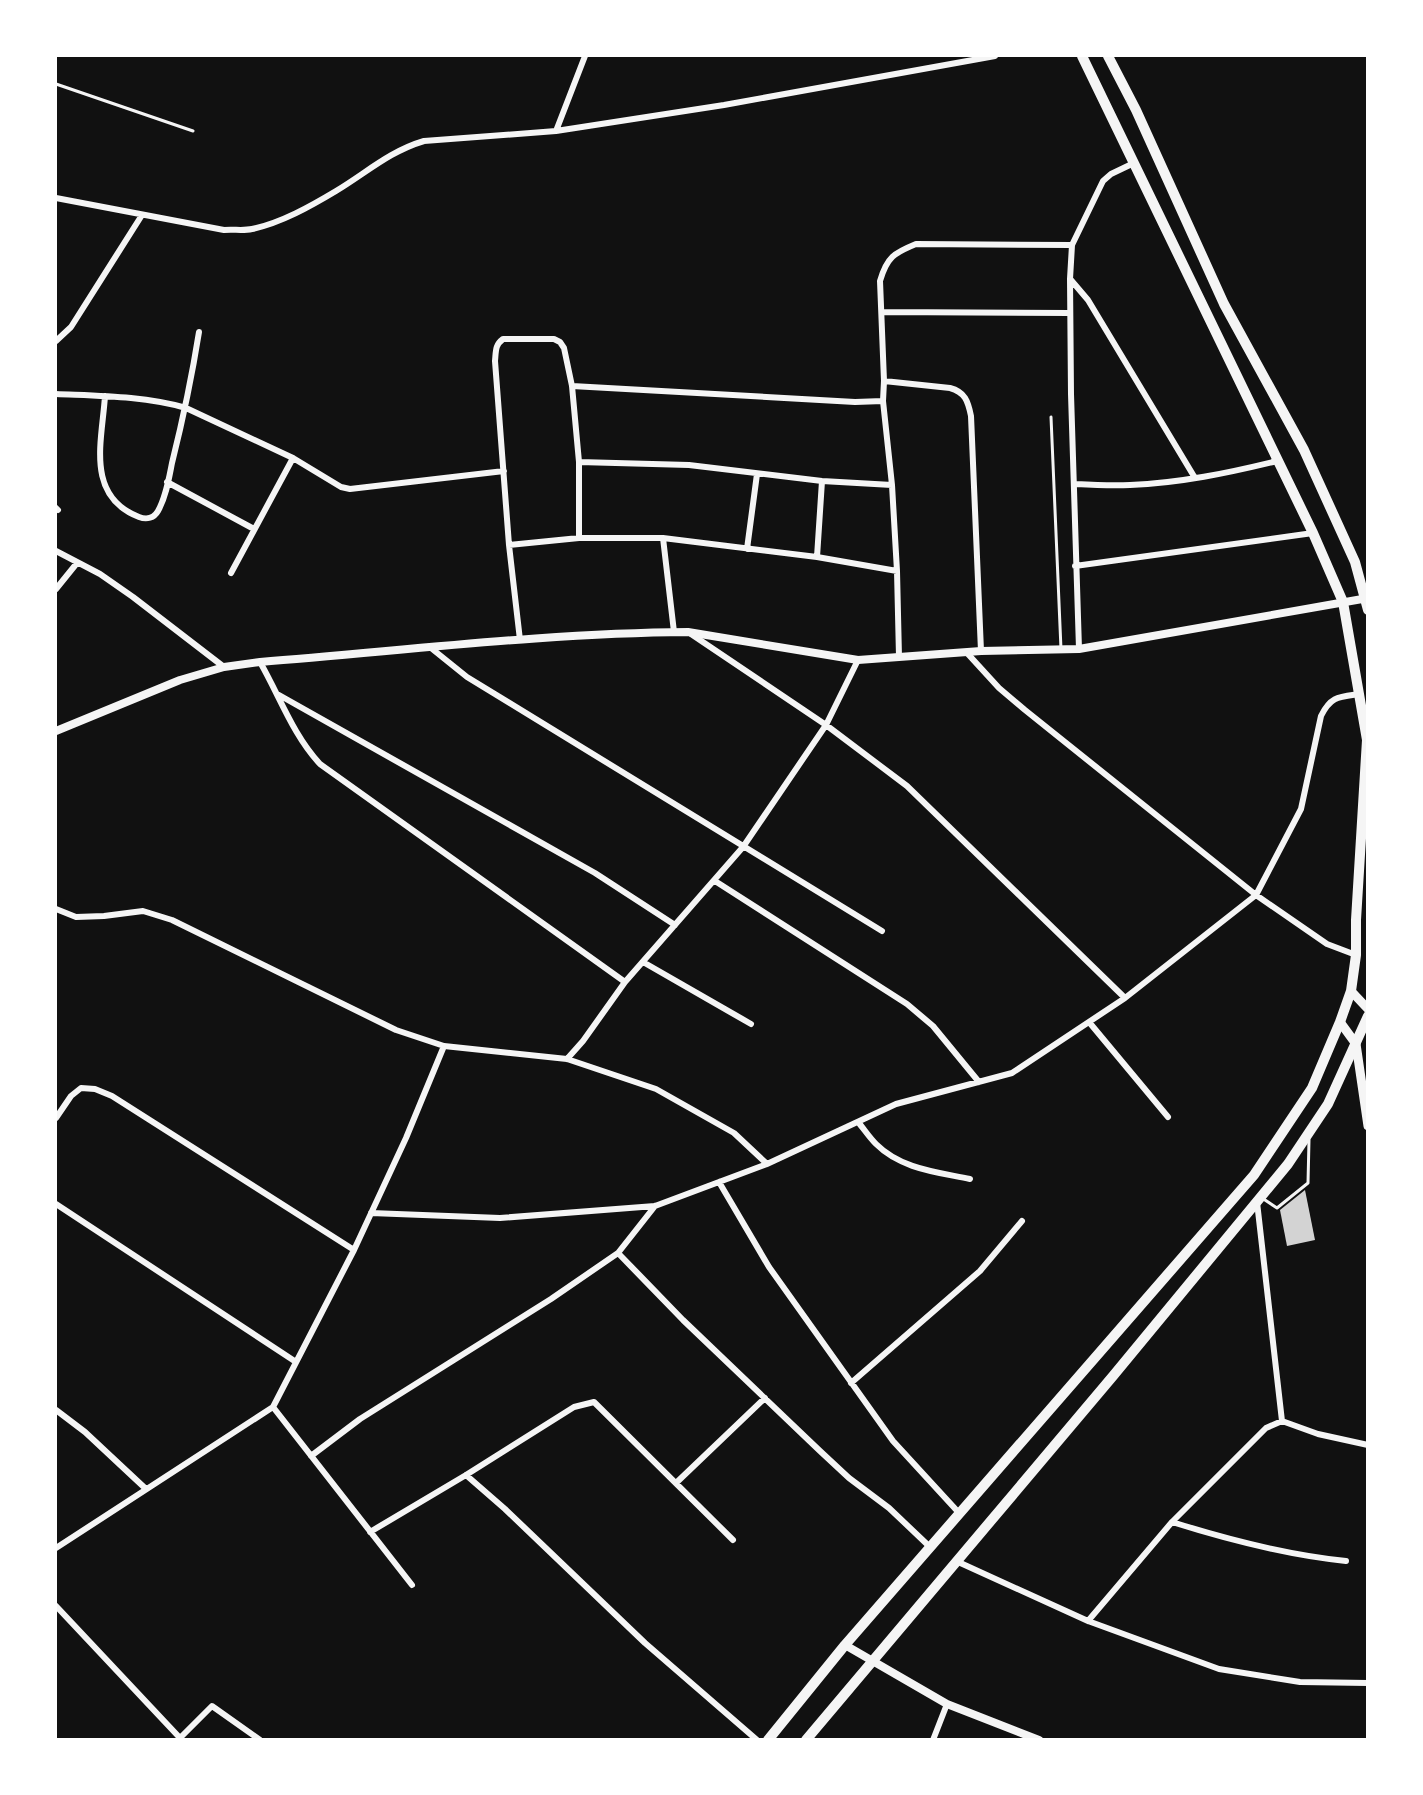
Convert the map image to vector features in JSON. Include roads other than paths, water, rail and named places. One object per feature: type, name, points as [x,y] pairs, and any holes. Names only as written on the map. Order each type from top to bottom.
[{"type":"main road","points":[[768,1740],[845,1645],[1254,1174],[1312,1088],[1351,991],[1356,956],[1367,741],[1343,602],[1313,533],[1082,56]]},
{"type":"main road","points":[[1108,56],[1136,110],[1224,304],[1305,450],[1355,562],[1368,610]]},
{"type":"main road","points":[[1351,991],[1368,1009]]},
{"type":"main road","points":[[806,1740],[1113,1376],[1288,1164],[1328,1104],[1368,1016]]},
{"type":"main road","points":[[1340,1022],[1356,1044],[1368,1126]]},
{"type":"street","points":[[556,131],[585,56]]},
{"type":"street","points":[[56,198],[224,230],[251,229],[287,217],[335,192],[390,154],[424,141],[556,131],[724,105],[994,56]]},
{"type":"street","points":[[1079,649],[1070,314],[1072,245],[1103,181],[1111,174],[1134,163]]},
{"type":"street","points":[[56,342],[71,327],[142,215]]},
{"type":"street","points":[[899,657],[892,485],[883,401],[880,281],[884,268],[890,258],[900,250],[916,244],[1072,245]]},
{"type":"street","points":[[1070,279],[1088,300],[1195,478]]},
{"type":"street","points":[[882,312],[1070,314]]},
{"type":"street","points":[[105,396],[100,465],[105,489],[124,509],[140,518],[154,517],[159,510],[186,408],[199,332]]},
{"type":"street","points":[[520,640],[509,545],[495,361],[498,342],[509,338],[554,339],[560,342],[566,356],[572,386],[579,462],[579,538]]},
{"type":"street","points":[[884,381],[950,388],[965,396],[969,405],[972,428],[981,651]]},
{"type":"street","points":[[572,386],[855,402],[883,401]]},
{"type":"street","points":[[56,394],[105,396],[167,403],[186,408],[293,458],[341,488],[350,489],[504,471]]},
{"type":"street","points":[[231,573],[293,458]]},
{"type":"street","points":[[1074,484],[1129,486],[1195,478],[1277,461]]},
{"type":"street","points":[[579,462],[689,465],[822,481],[892,485]]},
{"type":"street","points":[[747,549],[757,474]]},
{"type":"street","points":[[817,557],[822,481]]},
{"type":"street","points":[[167,482],[255,529]]},
{"type":"street","points":[[1076,566],[1313,533]]},
{"type":"street","points":[[509,545],[579,538],[663,538],[817,557],[897,571]]},
{"type":"street","points":[[663,538],[674,632]]},
{"type":"street","points":[[56,551],[100,574],[224,667]]},
{"type":"street","points":[[56,589],[77,563]]},
{"type":"street","points":[[56,731],[180,680],[224,667],[260,662],[607,633],[687,632],[858,660],[981,651],[1079,649],[1366,598]]},
{"type":"street","points":[[687,632],[826,725],[907,786],[1125,998]]},
{"type":"street","points":[[431,648],[467,677],[882,931]]},
{"type":"street","points":[[967,653],[999,688],[1024,710],[1256,895],[1327,944],[1356,956]]},
{"type":"street","points":[[567,1059],[583,1041],[625,982],[743,847],[826,725],[858,660]]},
{"type":"street","points":[[260,662],[294,730],[308,752],[320,764],[625,982]]},
{"type":"street","points":[[278,694],[595,873],[675,925]]},
{"type":"street","points":[[371,1213],[500,1218],[655,1206],[767,1164],[896,1104],[1012,1073],[1125,998],[1256,895],[1301,809],[1321,716],[1327,704],[1336,698],[1360,694]]},
{"type":"street","points":[[715,881],[907,1004],[933,1026],[980,1082]]},
{"type":"street","points":[[56,909],[76,917],[104,916],[143,910],[172,920],[396,1030],[444,1046],[567,1059],[656,1089],[734,1133],[767,1164]]},
{"type":"street","points":[[643,962],[751,1024]]},
{"type":"street","points":[[1089,1022],[1168,1117]]},
{"type":"street","points":[[56,1548],[273,1407],[354,1250],[406,1138],[444,1046]]},
{"type":"street","points":[[56,1118],[71,1096],[81,1088],[95,1089],[112,1096],[354,1250]]},
{"type":"street","points":[[858,1122],[876,1144],[892,1157],[914,1168],[970,1179]]},
{"type":"street","points":[[719,1182],[769,1268],[893,1441],[960,1514]]},
{"type":"street","points":[[1259,1199],[1282,1421]]},
{"type":"street","points":[[56,1204],[296,1362]]},
{"type":"street","points":[[311,1456],[360,1419],[551,1299],[618,1253],[655,1206]]},
{"type":"street","points":[[852,1383],[980,1271],[1022,1221]]},
{"type":"street","points":[[618,1253],[683,1320],[849,1478],[889,1508],[931,1548]]},
{"type":"street","points":[[676,1483],[765,1398]]},
{"type":"street","points":[[370,1532],[574,1407],[594,1402],[733,1540]]},
{"type":"street","points":[[273,1407],[412,1585]]},
{"type":"street","points":[[56,1410],[85,1432],[146,1489]]},
{"type":"street","points":[[1088,1621],[1172,1522],[1266,1428],[1282,1421],[1318,1434],[1368,1445]]},
{"type":"street","points":[[466,1475],[505,1509],[645,1643],[757,1740]]},
{"type":"street","points":[[1172,1522],[1230,1540],[1306,1557],[1346,1561]]},
{"type":"street","points":[[956,1561],[1088,1621],[1219,1668],[1300,1682],[1368,1683]]},
{"type":"street","points":[[56,1606],[179,1739],[212,1706],[260,1740]]},
{"type":"street","points":[[845,1645],[947,1704],[1038,1740]]},
{"type":"street","points":[[933,1740],[947,1704]]},
{"type":"lane","points":[[56,84],[193,130]]},
{"type":"lane","points":[[1051,417],[1061,650]]},
{"type":"lane","points":[[1259,1199],[1277,1208],[1308,1183],[1309,1132]]}]
